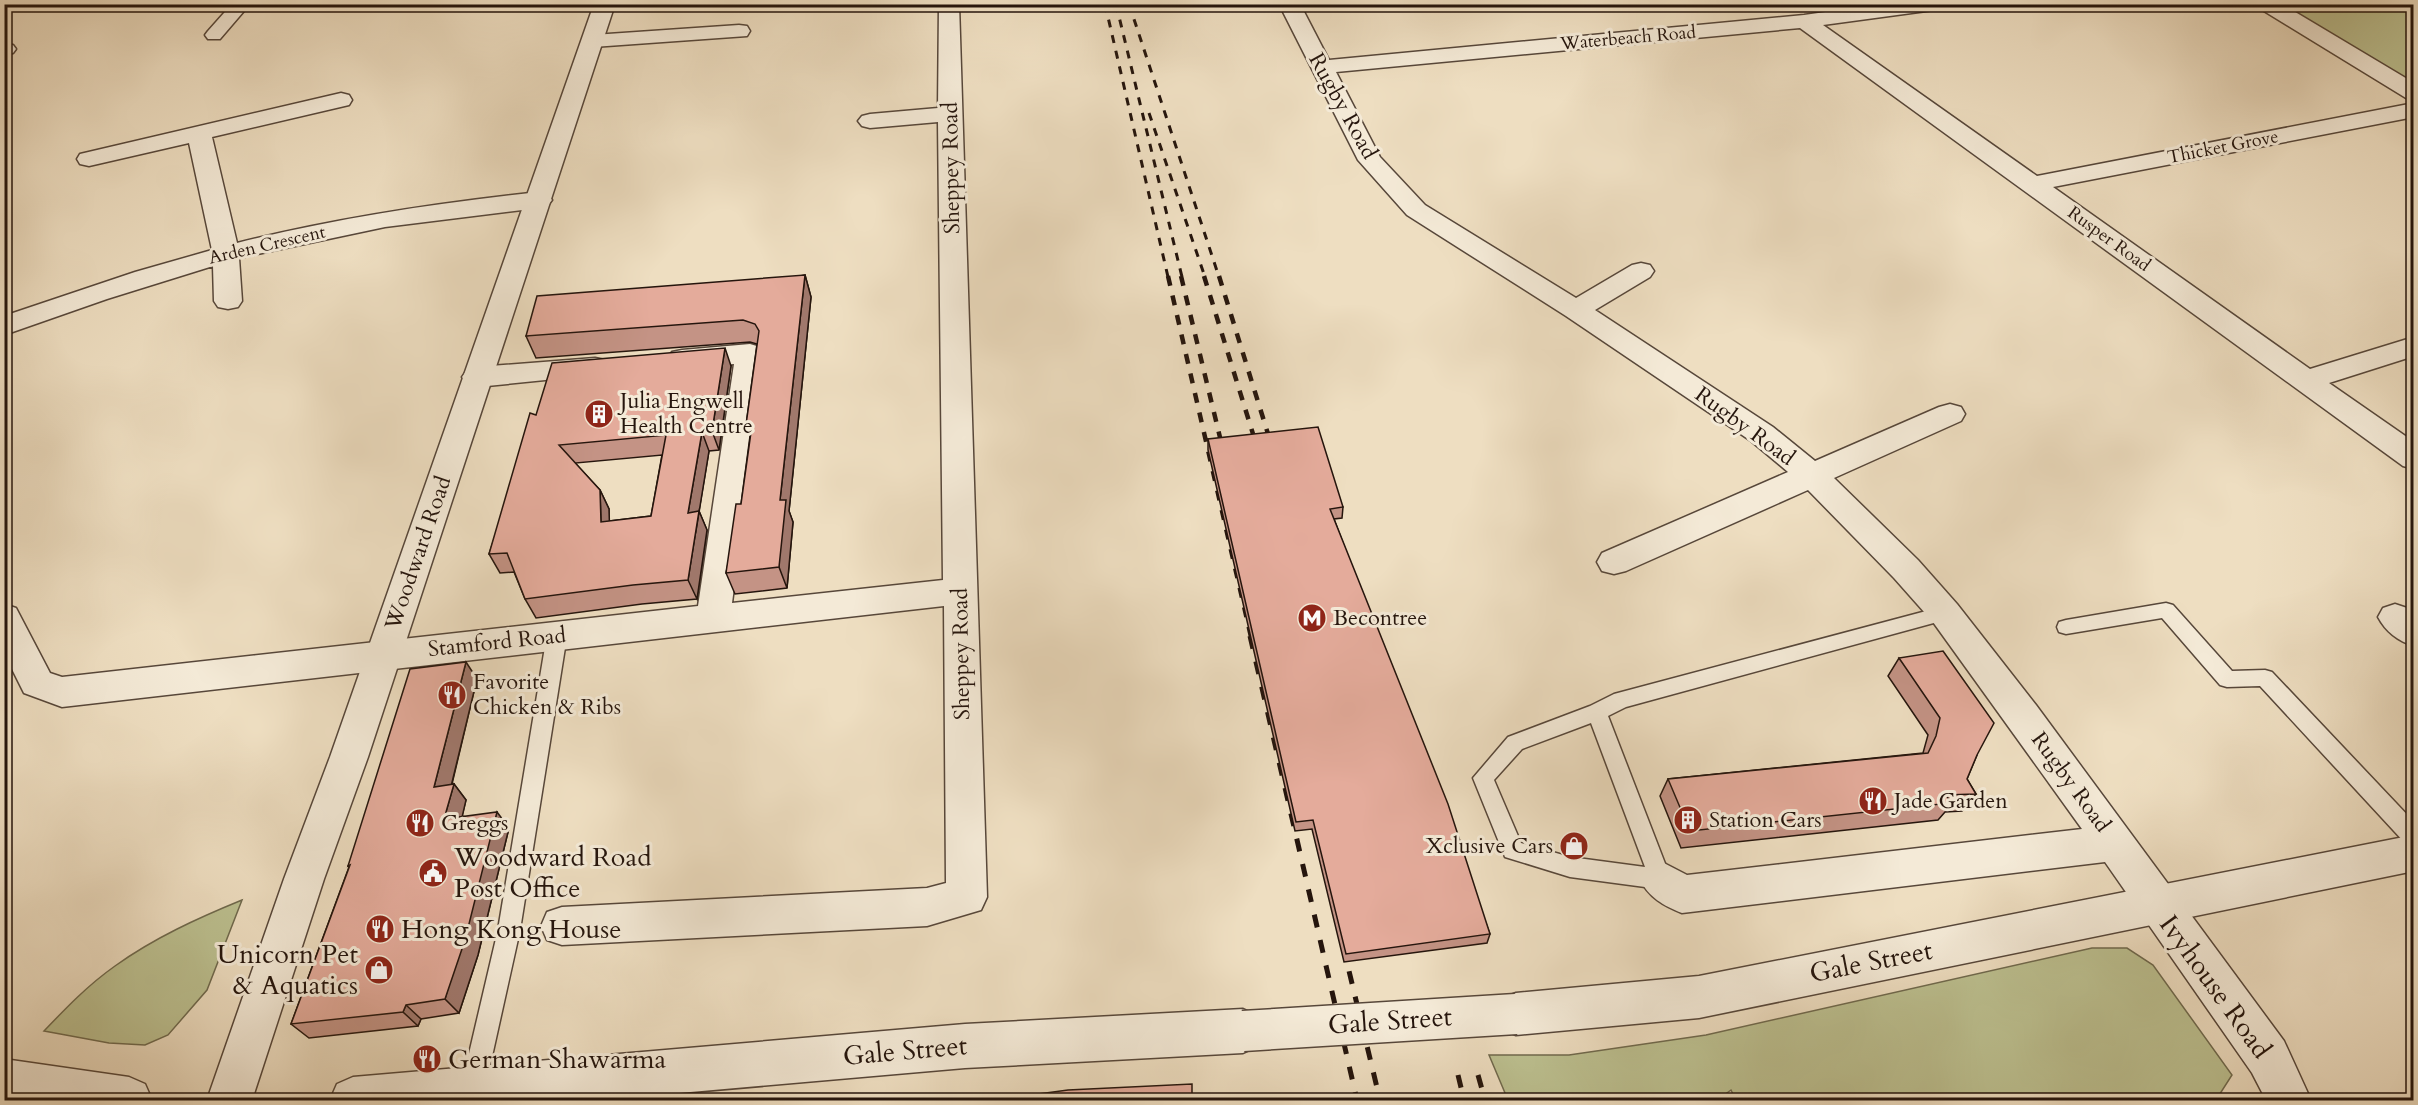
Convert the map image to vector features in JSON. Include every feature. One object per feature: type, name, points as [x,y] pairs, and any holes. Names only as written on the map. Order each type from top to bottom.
[{"type":"street","points":[[214,35],[242,4]]},
{"type":"street","name":"Woodward Road","points":[[229,1101],[300,890],[349,757],[605,4]]},
{"type":"street","name":"Sheppey Road","points":[[562,926],[927,907],[967,897],[950,114],[950,4]]},
{"type":"street","name":"Rugby Road","points":[[1289,4],[1370,160],[1416,210],[1576,310],[1762,434],[1813,476],[1906,569],[1945,613],[2115,843],[2157,905]]},
{"type":"street","name":"Waterbeach Road","points":[[1321,67],[1804,21],[1934,4]]},
{"type":"street","points":[[2266,4],[2414,93]]},
{"type":"street","name":"Rusper Road","points":[[1804,21],[2414,458]]},
{"type":"street","points":[[593,41],[740,31]]},
{"type":"street","points":[[89,159],[341,100]]},
{"type":"street","name":"Thicket Grove","points":[[2032,184],[2414,110]]},
{"type":"street","points":[[870,121],[950,114]]},
{"type":"street","points":[[199,134],[226,254],[228,301]]},
{"type":"street","name":"Arden Crescent","points":[[4,326],[121,284],[226,254],[383,220],[538,200]]},
{"type":"street","points":[[1576,310],[1641,271]]},
{"type":"street","points":[[2306,380],[2414,346]]},
{"type":"street","points":[[655,362],[750,353],[713,618]]},
{"type":"street","points":[[477,377],[620,365]]},
{"type":"street","points":[[1614,562],[1950,414]]},
{"type":"street","name":"Stamford Road","points":[[4,617],[37,683],[62,692],[960,591]]},
{"type":"street","points":[[1660,879],[1682,894],[2115,843]]},
{"type":"street","name":"Gale Street","points":[[354,1101],[472,1090],[523,1093],[965,1046],[1516,1014],[1699,997],[2414,853]]},
{"type":"street","name":"Ivyhouse Road","points":[[2157,905],[2268,1057],[2280,1099]]},
{"type":"street","points":[[4,1081],[129,1101]]},
{"type":"lane","points":[[2066,627],[2166,610],[2227,679],[2265,678],[2414,837]]},
{"type":"lane","points":[[1597,712],[1660,879],[1570,867],[1513,850],[1483,778],[1515,743],[1597,712],[1621,700],[1945,613]]},
{"type":"lane","points":[[472,1090],[508,930],[557,635]]},
{"type":"green space","points":[[2273,5],[2413,5],[2413,90]]},
{"type":"green space","points":[[242,900],[207,990],[168,1035],[145,1045],[109,1043],[44,1031],[105,973],[145,946]]},
{"type":"green space","points":[[2092,948],[2127,948],[2153,965],[2232,1075],[2216,1100],[1736,1100],[1731,1090],[1717,1100],[1508,1100],[1489,1055],[1569,1055],[1706,1035]]},
{"type":"building","points":[[805,275],[780,500],[786,500],[779,567],[726,573],[736,504],[741,504],[752,425],[746,425],[759,331],[755,324],[743,320],[526,336],[537,296]]},
{"type":"building","points":[[725,348],[712,431],[702,432],[688,513],[699,511],[688,580],[525,599],[507,553],[489,554],[530,413],[536,415],[552,363]],"holes":[[[666,435],[651,516],[601,522],[600,490],[559,445]]]},
{"type":"building","points":[[1318,427],[1343,507],[1330,509],[1448,804],[1490,934],[1346,954],[1313,820],[1296,822],[1208,439]]},
{"type":"building","points":[[1943,651],[1994,723],[1967,779],[1976,794],[1946,795],[1951,803],[1690,831],[1668,779],[1928,753],[1936,736],[1940,718],[1899,658]]},
{"type":"building","points":[[466,662],[434,787],[454,784],[444,819],[497,812],[465,940],[445,999],[406,1005],[403,1012],[291,1024],[350,865],[348,866],[410,669]]},
{"type":"building","points":[[1192,1084],[1192,1101],[963,1101],[983,1097],[1016,1097],[1068,1090]]},
{"type":"railway","points":[[1105,4],[1168,277]]},
{"type":"railway","points":[[1116,4],[1182,277]]},
{"type":"railway","points":[[1129,4],[1219,277]]},
{"type":"railway","points":[[1149,113],[1205,277]]},
{"type":"railway","points":[[1168,276],[1251,637]]},
{"type":"railway","points":[[1181,276],[1224,454]]},
{"type":"railway","points":[[1204,276],[1258,450]]},
{"type":"railway","points":[[1219,276],[1273,450]]},
{"type":"railway","points":[[1250,636],[1357,1100]]},
{"type":"railway","points":[[1343,946],[1380,1100]]},
{"type":"railway","points":[[1458,1075],[1464,1100]]},
{"type":"railway","points":[[1478,1075],[1485,1100]]},
{"type":"place","name":"Julia Engwell Health Centre","points":[[599,414]]},
{"type":"place","name":"Becontree","points":[[1312,618]]},
{"type":"place","name":"Favorite Chicken & Ribs","points":[[452,695]]},
{"type":"place","name":"Jade Garden","points":[[1873,801]]},
{"type":"place","name":"Station Cars","points":[[1688,820]]},
{"type":"place","name":"Greggs","points":[[420,823]]},
{"type":"place","name":"Xclusive Cars","points":[[1574,846]]},
{"type":"place","name":"Woodward Road Post Office","points":[[433,873]]},
{"type":"place","name":"Hong Kong House","points":[[380,929]]},
{"type":"place","name":"Unicorn Pet & Aquatics","points":[[379,970]]},
{"type":"place","name":"German Shawarma","points":[[427,1059]]}]
